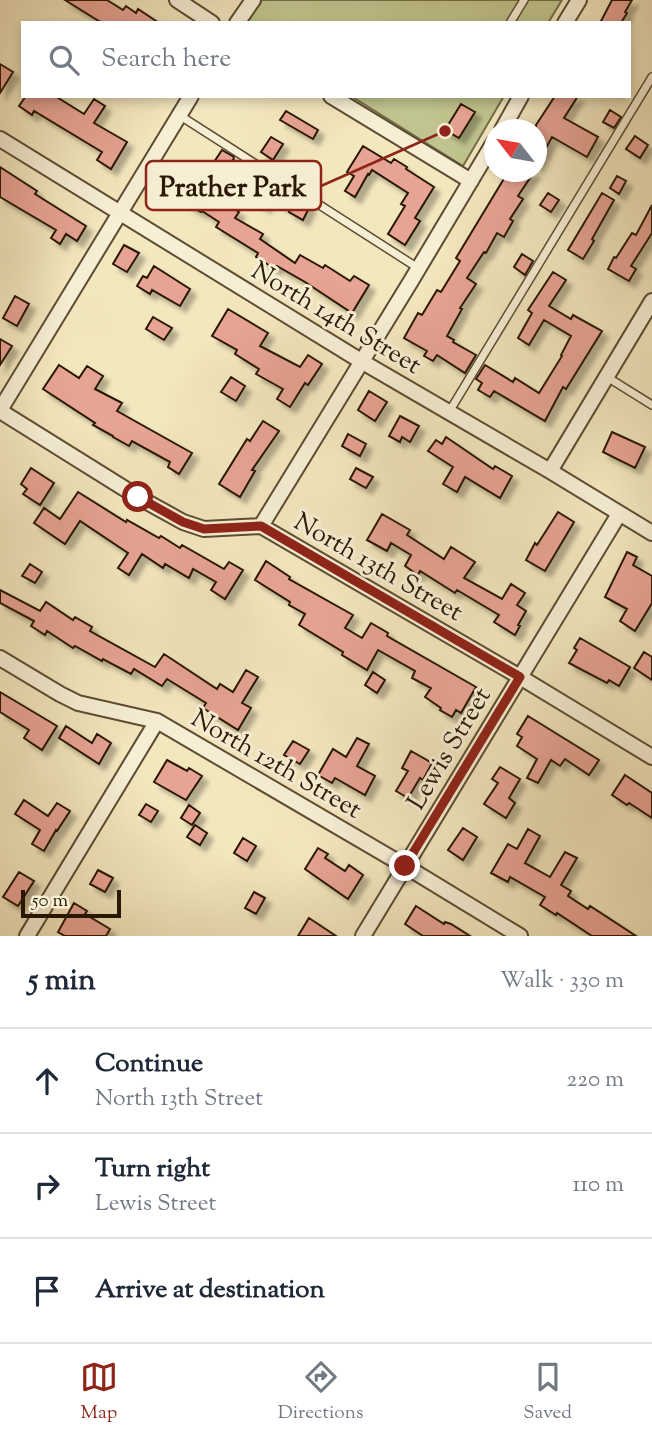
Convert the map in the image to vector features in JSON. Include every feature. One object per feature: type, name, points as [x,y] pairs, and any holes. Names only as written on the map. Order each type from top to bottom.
[{"type":"street","points":[[177,0],[209,21]]},
{"type":"street","points":[[238,21],[253,0]]},
{"type":"street","points":[[566,21],[579,0]]},
{"type":"street","points":[[0,411],[190,98]]},
{"type":"street","points":[[334,98],[471,181]]},
{"type":"street","points":[[508,119],[521,98]]},
{"type":"street","name":"North 14th Street","points":[[0,139],[361,361],[652,533]]},
{"type":"street","points":[[261,526],[484,160]]},
{"type":"street","points":[[550,471],[652,301]]},
{"type":"street","name":"North 13th Street","points":[[0,411],[183,522],[204,529],[261,526],[652,757]]},
{"type":"street","name":"Lewis Street","points":[[363,936],[619,514]]},
{"type":"street","name":"North 12th Street","points":[[0,658],[78,703],[157,721],[520,936]]},
{"type":"street","points":[[26,936],[157,721]]},
{"type":"lane","points":[[511,21],[523,0]]},
{"type":"lane","points":[[449,413],[652,77]]},
{"type":"lane","points":[[179,115],[419,268]]},
{"type":"lane","points":[[607,377],[652,405]]},
{"type":"green space","points":[[262,0],[562,0],[549,21],[247,21]]},
{"type":"green space","points":[[354,98],[503,98],[491,119],[484,119],[484,130],[463,166]]},
{"type":"building","points":[[65,0],[107,0],[123,10],[126,6],[136,13],[138,9],[156,21],[99,21]]},
{"type":"building","points":[[612,0],[632,0],[622,21],[601,21]]},
{"type":"building","points":[[0,64],[13,72],[0,93]]},
{"type":"building","points":[[25,98],[58,98],[84,114],[94,99],[105,106],[94,123],[127,142],[111,169],[97,160],[102,152],[34,111],[32,115],[19,106]]},
{"type":"building","points":[[554,98],[577,98],[564,118],[598,137],[587,157],[552,137],[547,146],[547,119],[540,119]]},
{"type":"building","points":[[461,104],[475,112],[459,138],[445,130]]},
{"type":"building","points":[[610,110],[621,117],[614,128],[603,122]]},
{"type":"building","points":[[286,111],[318,130],[313,139],[280,120]]},
{"type":"building","points":[[635,136],[648,145],[640,158],[626,149]]},
{"type":"building","points":[[271,137],[283,144],[273,160],[261,152]]},
{"type":"building","points":[[363,146],[391,163],[394,159],[434,187],[415,218],[420,221],[405,245],[388,234],[405,206],[401,204],[408,193],[372,170],[355,197],[345,191],[354,176],[347,172]]},
{"type":"building","points":[[222,150],[234,157],[233,160],[310,206],[303,220],[270,198],[265,207],[252,199],[255,194],[212,165]]},
{"type":"building","points":[[0,167],[37,191],[35,194],[86,226],[77,241],[66,234],[60,244],[51,238],[56,230],[0,197]]},
{"type":"building","points":[[171,171],[212,192],[211,194],[239,212],[235,218],[263,234],[260,239],[295,263],[300,255],[323,268],[325,265],[350,281],[354,276],[369,285],[352,313],[305,282],[256,257],[258,253],[216,227],[219,222],[188,205],[191,199],[175,189],[171,197],[160,190]]},
{"type":"building","points":[[617,176],[626,181],[619,194],[610,188]]},
{"type":"building","points":[[502,182],[527,182],[518,196],[523,199],[510,219],[513,221],[504,237],[497,233],[467,278],[476,284],[460,308],[462,309],[447,336],[476,355],[465,373],[437,355],[433,361],[424,356],[427,351],[404,338],[418,313],[422,315],[437,290],[441,292],[460,261],[456,258]]},
{"type":"building","points":[[548,193],[559,200],[551,212],[540,205]]},
{"type":"building","points":[[602,193],[614,200],[583,259],[568,250]]},
{"type":"building","points":[[652,205],[652,233],[631,266],[636,269],[629,281],[608,269],[632,233],[636,235]]},
{"type":"building","points":[[124,245],[139,253],[127,272],[113,264]]},
{"type":"building","points":[[522,254],[533,261],[525,275],[514,267]]},
{"type":"building","points":[[154,266],[190,289],[180,306],[152,290],[150,294],[137,286],[143,276],[147,278]]},
{"type":"building","points":[[553,272],[566,280],[549,306],[571,319],[573,315],[602,331],[566,389],[563,387],[545,421],[494,391],[490,397],[478,390],[482,383],[476,379],[485,365],[513,382],[515,378],[539,393],[571,336],[544,320],[529,345],[518,338],[532,313],[528,310]]},
{"type":"building","points":[[15,296],[29,304],[17,326],[3,318]]},
{"type":"building","points":[[228,309],[268,333],[260,346],[300,367],[308,355],[322,364],[308,385],[305,383],[290,407],[277,399],[283,389],[256,374],[259,369],[235,354],[237,350],[212,336]]},
{"type":"building","points":[[153,317],[172,328],[164,340],[146,329]]},
{"type":"building","points":[[0,339],[12,346],[0,365]]},
{"type":"building","points":[[59,365],[79,378],[87,366],[103,376],[95,389],[122,403],[117,411],[192,453],[179,474],[168,467],[170,462],[132,441],[129,446],[113,437],[43,389]]},
{"type":"building","points":[[231,377],[245,386],[236,401],[221,392]]},
{"type":"building","points":[[369,391],[387,402],[375,421],[358,410]]},
{"type":"building","points":[[400,416],[419,426],[410,442],[402,437],[400,442],[389,436]]},
{"type":"building","points":[[263,421],[279,431],[252,470],[255,471],[240,497],[219,484],[247,439],[250,441]]},
{"type":"building","points":[[612,432],[645,447],[635,468],[603,452]]},
{"type":"building","points":[[348,434],[366,444],[360,456],[342,446]]},
{"type":"building","points":[[446,437],[493,469],[495,466],[512,476],[500,498],[465,477],[457,492],[443,484],[453,467],[428,451],[436,440],[442,444]]},
{"type":"building","points":[[31,468],[54,483],[40,505],[23,494],[27,489],[21,484]]},
{"type":"building","points":[[356,468],[373,477],[366,488],[350,479]]},
{"type":"building","points":[[78,492],[126,522],[127,520],[159,538],[161,536],[180,548],[182,545],[224,569],[229,562],[243,570],[225,599],[211,590],[216,582],[193,569],[189,578],[165,564],[163,568],[142,554],[129,575],[118,568],[128,553],[80,521],[65,544],[34,523],[44,508],[60,519]]},
{"type":"building","points":[[558,512],[574,522],[545,571],[526,560]]},
{"type":"building","points":[[382,514],[410,530],[407,535],[444,559],[451,547],[475,562],[464,578],[502,599],[511,584],[525,593],[517,605],[526,611],[515,635],[494,622],[499,615],[457,590],[455,593],[420,571],[418,575],[405,566],[411,555],[391,543],[387,551],[367,540]]},
{"type":"building","points":[[627,552],[637,557],[633,565],[652,576],[652,603],[635,631],[620,621],[627,609],[605,597]]},
{"type":"building","points":[[266,561],[290,577],[289,579],[353,615],[345,628],[362,638],[371,623],[388,633],[387,636],[476,687],[461,713],[456,710],[452,717],[440,710],[441,708],[425,697],[431,688],[412,678],[415,671],[378,650],[367,670],[299,625],[305,614],[255,580]]},
{"type":"building","points":[[30,564],[42,572],[35,583],[22,576]]},
{"type":"building","points":[[0,590],[40,611],[46,602],[73,620],[75,617],[92,627],[90,631],[155,667],[164,654],[217,689],[220,684],[233,692],[246,670],[258,677],[242,703],[251,708],[238,730],[203,708],[206,703],[167,679],[162,686],[134,669],[131,674],[75,646],[73,648],[47,631],[45,635],[31,626],[34,621],[0,603]]},
{"type":"building","points":[[580,638],[630,667],[619,686],[609,680],[607,683],[569,663]]},
{"type":"building","points":[[644,652],[652,657],[652,680],[634,668]]},
{"type":"building","points":[[373,672],[385,680],[377,693],[365,685]]},
{"type":"building","points":[[0,692],[57,726],[42,750],[24,738],[29,730],[0,712]]},
{"type":"building","points":[[528,716],[599,760],[589,775],[565,759],[560,766],[551,760],[538,783],[527,778],[537,759],[517,746],[522,737],[517,734]]},
{"type":"building","points":[[66,726],[92,743],[97,734],[111,743],[99,764],[59,738]]},
{"type":"building","points":[[357,738],[369,744],[357,766],[375,776],[365,795],[335,778],[332,783],[318,775],[333,749],[346,757]]},
{"type":"building","points":[[293,741],[309,750],[300,764],[284,755]]},
{"type":"building","points":[[411,751],[432,763],[423,780],[420,778],[408,798],[396,791],[408,771],[402,768]]},
{"type":"building","points":[[167,760],[202,776],[186,800],[154,782]]},
{"type":"building","points":[[500,767],[520,779],[509,798],[515,803],[506,818],[484,804],[498,783],[492,779]]},
{"type":"building","points":[[625,775],[652,793],[652,818],[612,795]]},
{"type":"building","points":[[24,800],[48,816],[57,803],[70,811],[44,851],[32,844],[40,830],[15,814]]},
{"type":"building","points":[[146,804],[158,811],[151,822],[139,815]]},
{"type":"building","points":[[189,805],[200,813],[192,825],[181,818]]},
{"type":"building","points":[[195,825],[207,833],[200,845],[187,837]]},
{"type":"building","points":[[463,828],[477,837],[463,860],[448,850]]},
{"type":"building","points":[[528,829],[540,836],[525,863],[550,877],[565,852],[577,858],[561,885],[571,891],[568,896],[588,909],[590,906],[636,936],[592,936],[540,905],[545,897],[510,877],[508,882],[491,873],[508,844],[517,849]]},
{"type":"building","points":[[243,838],[256,846],[247,861],[234,853]]},
{"type":"building","points":[[318,848],[328,854],[325,858],[345,871],[349,865],[363,875],[348,899],[305,869]]},
{"type":"building","points":[[98,870],[113,878],[105,892],[90,884]]},
{"type":"building","points":[[19,872],[34,881],[18,906],[3,897]]},
{"type":"building","points":[[254,892],[265,898],[256,914],[245,908]]},
{"type":"building","points":[[74,903],[87,911],[85,914],[110,929],[106,936],[65,936],[58,932]]},
{"type":"building","points":[[416,906],[444,924],[451,924],[470,936],[423,936],[405,924]]},
{"type":"building","points":[[309,918],[336,936],[298,936]]},
{"type":"place","name":"Prather Park","points":[[445,131]]},
{"type":"route","points":[[138,497],[183,522],[204,529],[261,526],[520,677],[405,866]]}]
